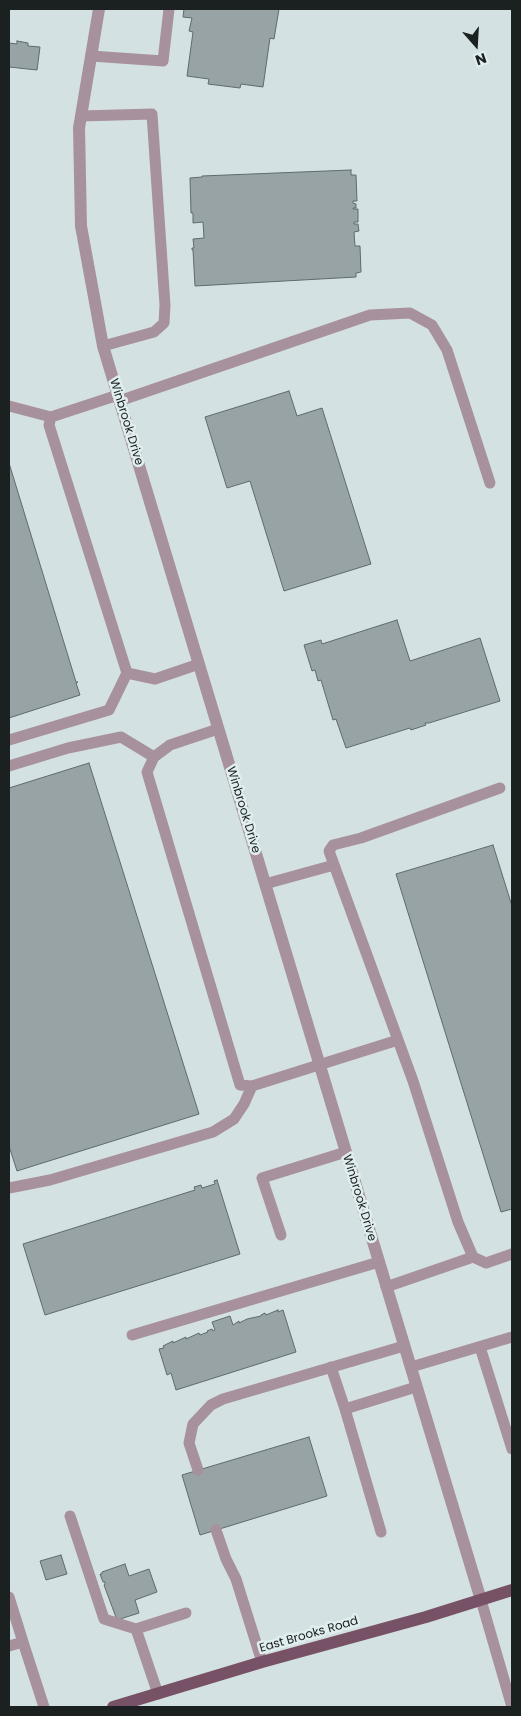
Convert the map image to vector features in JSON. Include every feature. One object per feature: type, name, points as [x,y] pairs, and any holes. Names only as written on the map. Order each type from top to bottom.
[{"type":"main road","name":"East Brooks Road","points":[[112,1707],[512,1590]]},
{"type":"street","name":"Winbrook Drive","points":[[99,9],[79,128],[81,226],[103,346],[481,1600]]},
{"type":"lane","points":[[91,56],[163,61],[169,9]]},
{"type":"lane","points":[[81,116],[152,114],[165,305],[164,322],[154,332],[103,346]]},
{"type":"lane","points":[[9,406],[51,417],[118,398],[370,315],[410,313],[432,326],[447,350],[490,483]]},
{"type":"lane","points":[[9,740],[109,710],[127,673],[49,425],[51,417]]},
{"type":"lane","points":[[127,673],[155,679],[199,664]]},
{"type":"lane","points":[[218,729],[170,745],[154,757],[147,772],[240,1085],[252,1086],[398,1040]]},
{"type":"lane","points":[[9,766],[68,748],[121,737],[154,757]]},
{"type":"lane","points":[[500,788],[361,838],[333,845],[329,851],[413,1081],[458,1222],[473,1257],[486,1263],[512,1254]]},
{"type":"lane","points":[[265,884],[334,865]]},
{"type":"lane","points":[[9,1188],[50,1180],[213,1132],[234,1119],[244,1104],[252,1086]]},
{"type":"lane","points":[[281,1235],[262,1178],[346,1152]]},
{"type":"lane","points":[[386,1287],[473,1257]]},
{"type":"lane","points":[[132,1335],[379,1262]]},
{"type":"lane","points":[[411,1367],[512,1337]]},
{"type":"lane","points":[[198,1470],[189,1443],[193,1424],[211,1405],[223,1399],[404,1346]]},
{"type":"lane","points":[[480,1347],[512,1449]]},
{"type":"lane","points":[[331,1367],[380,1532]]},
{"type":"lane","points":[[345,1409],[416,1386]]},
{"type":"lane","points":[[70,1516],[104,1619],[136,1630],[186,1613]]},
{"type":"lane","points":[[216,1530],[226,1560],[236,1579],[262,1662]]},
{"type":"lane","points":[[9,1597],[44,1707]]},
{"type":"lane","points":[[481,1600],[512,1707]]},
{"type":"lane","points":[[136,1630],[158,1694]]},
{"type":"lane","points":[[9,1646],[23,1642]]},
{"type":"building","points":[[184,9],[279,9],[274,39],[270,38],[263,87],[241,84],[240,88],[208,84],[209,79],[187,76],[193,32],[189,31],[192,18],[183,17]]},
{"type":"building","points":[[17,41],[28,43],[28,46],[40,47],[37,70],[9,67],[9,43],[17,44]]},
{"type":"building","points":[[351,170],[351,175],[356,175],[357,201],[353,201],[356,204],[356,208],[353,209],[358,209],[358,222],[354,222],[354,224],[358,224],[359,231],[354,232],[355,246],[360,246],[361,272],[356,273],[356,277],[195,286],[193,239],[204,238],[203,222],[193,223],[190,178]]},
{"type":"building","points":[[289,391],[297,416],[322,408],[371,564],[284,591],[250,481],[227,488],[205,417]]},
{"type":"building","points":[[9,463],[76,682],[78,682],[76,683],[80,695],[9,718]]},
{"type":"building","points":[[397,620],[410,661],[480,638],[500,701],[425,723],[426,725],[411,730],[410,728],[346,748],[336,719],[333,720],[321,680],[318,681],[315,670],[312,671],[304,645],[321,640],[322,644]]},
{"type":"building","points":[[89,763],[199,1114],[17,1171],[9,1146],[9,788]]},
{"type":"building","points":[[493,845],[512,906],[512,1209],[501,1212],[396,874]]},
{"type":"building","points":[[217,1180],[240,1254],[45,1315],[23,1244],[195,1190],[194,1187],[201,1185],[202,1188],[215,1184],[214,1181]]},
{"type":"building","points":[[278,1310],[278,1312],[283,1310],[296,1352],[176,1390],[171,1373],[167,1375],[159,1349],[164,1348],[163,1346],[173,1341],[173,1343],[199,1333],[200,1335],[212,1329],[213,1331],[215,1330],[212,1322],[230,1316],[233,1325],[239,1321],[239,1323]]},
{"type":"building","points":[[309,1437],[327,1496],[200,1535],[182,1475]]},
{"type":"building","points":[[61,1555],[67,1574],[46,1580],[40,1561]]},
{"type":"building","points":[[125,1564],[129,1576],[149,1569],[157,1592],[135,1600],[139,1613],[117,1620],[104,1585],[105,1582],[103,1582],[100,1574]]}]
